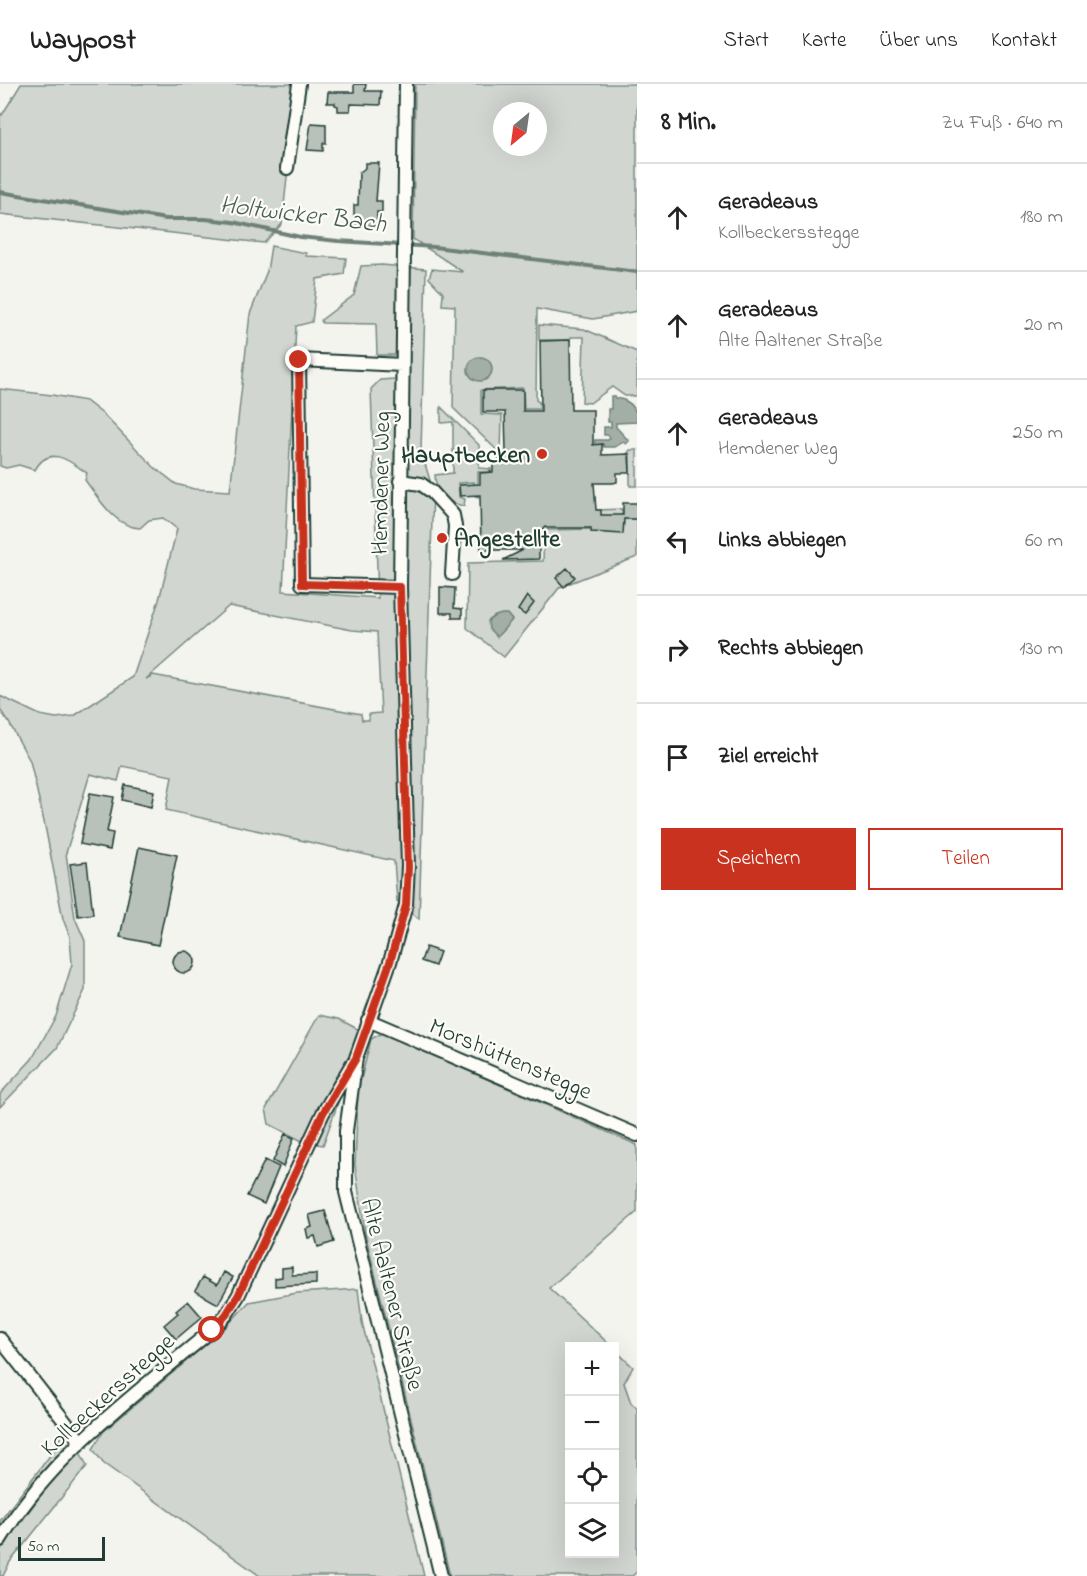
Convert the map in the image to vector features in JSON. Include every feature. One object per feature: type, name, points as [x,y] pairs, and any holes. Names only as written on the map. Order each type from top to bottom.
[{"type":"street","points":[[287,168],[298,84]]},
{"type":"street","name":"Hemdener Weg","points":[[368,1020],[390,962],[406,905],[408,867],[400,587],[402,262],[406,84]]},
{"type":"street","points":[[400,587],[302,584],[299,360],[402,364]]},
{"type":"street","points":[[400,481],[421,484],[432,492],[453,515],[455,526],[452,574]]},
{"type":"street","name":"Alte Aaltener Straße","points":[[368,1020],[356,1058],[346,1131],[346,1192],[441,1576]]},
{"type":"street","name":"Morshüttenstegge","points":[[368,1020],[637,1135]]},
{"type":"street","name":"Kollbeckersstegge","points":[[0,1540],[13,1519],[50,1473],[81,1442],[212,1330],[226,1315],[238,1296],[323,1113],[356,1058]]},
{"type":"street","points":[[0,1339],[81,1442]]},
{"type":"shaded area","points":[[21,84],[297,84],[282,224],[264,243],[0,214],[0,113],[2,115]]},
{"type":"shaded area","points":[[415,84],[637,84],[637,311],[593,319],[537,309],[536,400],[539,402],[540,409],[524,409],[523,388],[481,390],[481,414],[502,415],[501,454],[453,408],[455,306],[442,305],[443,293],[429,278],[432,269],[463,272],[413,239]]},
{"type":"shaded area","points":[[271,246],[306,253],[306,256],[346,258],[344,274],[317,279],[312,322],[296,326],[283,591],[378,598],[371,389],[380,380],[395,379],[398,361],[395,355],[377,355],[376,324],[322,323],[321,320],[354,295],[361,266],[382,265],[426,269],[421,451],[433,490],[419,919],[397,901],[394,861],[166,810],[172,776],[122,766],[118,781],[90,774],[66,853],[75,918],[85,941],[85,990],[57,1048],[0,1107],[0,1094],[32,1059],[56,1016],[72,964],[70,937],[63,919],[30,761],[0,710],[0,696],[40,715],[56,718],[74,716],[133,677],[159,600],[177,529],[163,518],[149,520],[140,528],[123,523],[108,511],[85,480],[87,473],[60,457],[47,458],[35,470],[19,465],[6,468],[0,466],[0,389],[86,401],[104,415],[154,467],[176,484],[194,489],[230,491],[250,314],[267,271]],"holes":[[[229,606],[352,630],[377,632],[381,713],[369,714],[369,720],[362,720],[361,714],[153,675],[146,679]]]},
{"type":"shaded area","points":[[539,325],[584,329],[637,352],[637,396],[625,396],[612,387],[590,403],[582,402],[584,337],[571,337],[570,340],[539,340]]},
{"type":"shaded area","points":[[480,357],[489,360],[492,369],[489,378],[480,381],[471,378],[468,369],[471,360]]},
{"type":"shaded area","points":[[611,396],[625,400],[632,405],[636,412],[637,422],[616,423],[616,427],[629,441],[626,444],[623,442],[615,447],[595,445],[595,440],[610,438],[604,435],[604,427],[611,427],[611,422],[608,422],[608,409],[611,409]]},
{"type":"shaded area","points":[[441,407],[479,445],[479,468],[491,469],[491,472],[478,472],[478,497],[475,496],[474,482],[458,483],[459,497],[465,499],[464,506],[447,500],[437,487],[435,475],[453,473],[453,422],[441,423]]},
{"type":"shaded area","points":[[630,450],[637,450],[637,486],[630,486],[630,454],[627,454]]},
{"type":"shaded area","points":[[622,509],[622,519],[637,519],[637,557],[560,587],[504,657],[467,628],[468,563],[543,561],[544,530],[596,529],[597,510]]},
{"type":"shaded area","points":[[507,614],[512,620],[497,637],[489,629],[488,621]]},
{"type":"shaded area","points":[[319,1015],[339,1019],[361,1031],[353,1061],[323,1145],[304,1142],[269,1124],[266,1109]]},
{"type":"shaded area","points":[[382,1033],[637,1145],[637,1212],[549,1288],[607,1342],[565,1342],[565,1558],[619,1558],[619,1354],[633,1367],[624,1383],[631,1403],[637,1408],[637,1572],[632,1576],[450,1576],[365,1233],[355,1165],[358,1091],[371,1039]]},
{"type":"shaded area","points":[[358,1289],[362,1322],[424,1576],[260,1576],[103,1463],[93,1449],[103,1432],[223,1330],[249,1302],[297,1293]]},
{"type":"shaded area","points":[[63,1433],[68,1443],[36,1481],[0,1531],[0,1521],[55,1449]]},
{"type":"shaded area","points":[[80,1452],[87,1466],[10,1562],[3,1576],[0,1576],[0,1551],[11,1530],[22,1521],[65,1461]]},
{"type":"building","points":[[354,84],[366,84],[365,91],[381,91],[380,105],[351,104],[350,111],[338,111],[335,103],[327,103],[328,92],[354,92]]},
{"type":"building","points":[[311,123],[326,124],[326,143],[323,143],[323,151],[307,150]]},
{"type":"building","points":[[365,163],[379,163],[376,201],[382,201],[382,212],[377,212],[377,226],[354,225],[354,205],[358,205],[359,173],[365,168]]},
{"type":"building","points":[[570,340],[571,410],[593,410],[593,445],[602,444],[602,455],[629,454],[630,473],[617,473],[617,482],[594,483],[596,510],[601,510],[601,515],[623,515],[623,503],[637,503],[637,519],[624,519],[623,534],[591,532],[591,528],[545,527],[537,534],[539,536],[539,559],[503,560],[523,550],[481,550],[480,495],[460,496],[459,485],[480,484],[480,473],[493,472],[493,465],[506,452],[505,412],[483,412],[483,390],[523,390],[523,411],[541,411],[540,341]]},
{"type":"building","points":[[567,568],[575,577],[564,587],[556,578]]},
{"type":"building","points":[[440,587],[455,588],[454,608],[462,609],[462,618],[452,618],[452,613],[440,613]]},
{"type":"building","points":[[527,596],[534,603],[525,615],[518,610]]},
{"type":"building","points":[[125,785],[154,791],[151,807],[122,800]]},
{"type":"building","points":[[90,793],[114,797],[107,832],[113,833],[110,850],[80,844]]},
{"type":"building","points":[[139,847],[177,855],[158,945],[120,937]]},
{"type":"building","points":[[87,862],[93,914],[78,916],[70,864]]},
{"type":"building","points":[[426,947],[440,952],[435,966],[421,961]]},
{"type":"building","points":[[184,951],[192,954],[195,962],[192,970],[184,973],[176,970],[173,962],[176,954]]},
{"type":"building","points":[[285,1134],[294,1138],[283,1167],[273,1161]]},
{"type":"building","points":[[265,1160],[279,1167],[264,1204],[247,1196]]},
{"type":"building","points":[[325,1211],[334,1242],[318,1247],[315,1236],[308,1238],[306,1229],[312,1227],[309,1215]]},
{"type":"building","points":[[292,1267],[292,1275],[316,1274],[316,1284],[275,1286],[275,1278],[282,1277],[282,1268]]},
{"type":"building","points":[[224,1272],[233,1277],[218,1304],[195,1291],[203,1277],[217,1285]]},
{"type":"building","points":[[188,1301],[202,1317],[176,1339],[164,1325]]},
{"type":"waterway","name":"Holtwicker Bach","points":[[0,192],[166,219],[233,222],[300,237],[434,247],[637,272]]},
{"type":"place","name":"Hauptbecken","points":[[542,454]]},
{"type":"place","name":"Angestellte","points":[[442,538]]},
{"type":"route","points":[[212,1330],[226,1315],[238,1296],[323,1113],[356,1058],[390,962],[406,905],[408,867],[400,587],[302,584],[299,360]]}]
